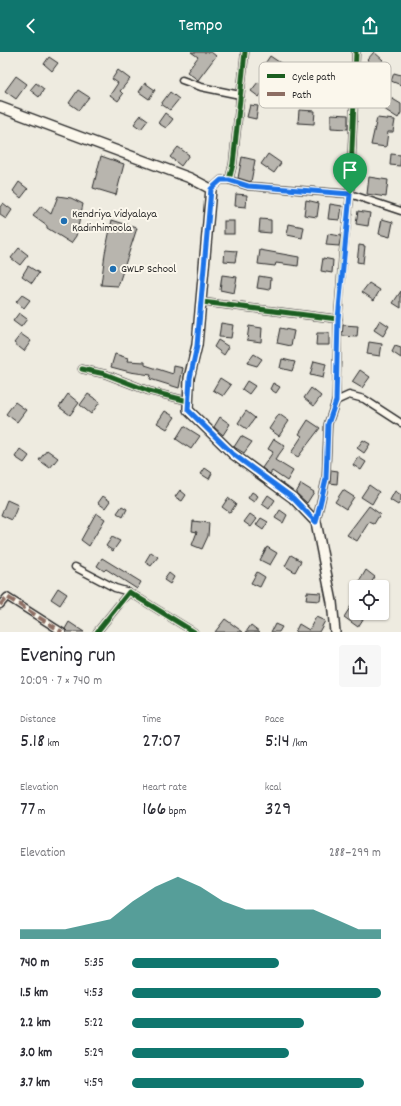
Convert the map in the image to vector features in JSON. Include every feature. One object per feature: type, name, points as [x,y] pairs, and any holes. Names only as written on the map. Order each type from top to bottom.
[{"type":"main road","points":[[0,107],[190,178],[211,189],[202,302],[197,346],[190,378],[188,410],[227,448],[293,498],[316,522],[332,602],[335,632]]},
{"type":"street","points":[[229,180],[233,164],[245,52]]},
{"type":"street","points":[[356,52],[356,62]]},
{"type":"street","points":[[182,80],[201,87],[240,95]]},
{"type":"street","points":[[316,522],[326,479],[328,424],[336,401],[338,319],[350,194],[354,108]]},
{"type":"street","points":[[211,189],[221,180],[229,180],[248,186],[350,194],[401,211]]},
{"type":"street","points":[[202,302],[338,319]]},
{"type":"street","points":[[82,369],[105,374],[149,391],[188,401]]},
{"type":"street","points":[[336,401],[350,395],[364,399],[401,423]]},
{"type":"street","points":[[75,567],[115,588],[129,592],[194,632]]},
{"type":"street","points":[[97,632],[129,592]]},
{"type":"street","points":[[0,606],[7,597],[62,632]]},
{"type":"building","points":[[191,52],[211,52],[216,56],[198,80],[187,72],[198,57]]},
{"type":"building","points":[[374,52],[383,60],[381,62],[369,62],[367,60]]},
{"type":"building","points":[[270,56],[279,62],[266,62]]},
{"type":"building","points":[[49,57],[58,63],[52,71],[44,64]]},
{"type":"building","points":[[118,70],[130,79],[120,91],[123,94],[118,101],[110,95],[118,83],[112,79]]},
{"type":"building","points":[[394,73],[401,75],[401,85],[391,81]]},
{"type":"building","points":[[16,76],[27,84],[16,99],[5,91]]},
{"type":"building","points":[[258,82],[259,83],[259,97],[251,91]]},
{"type":"building","points":[[36,83],[44,89],[39,97],[30,90]]},
{"type":"building","points":[[145,83],[155,90],[149,99],[139,92]]},
{"type":"building","points":[[78,90],[89,97],[79,110],[69,103]]},
{"type":"building","points":[[170,92],[179,99],[170,110],[161,104]]},
{"type":"building","points":[[391,98],[401,104],[401,113],[398,118],[384,109],[391,108]]},
{"type":"building","points":[[250,105],[258,106],[256,119],[247,117]]},
{"type":"building","points":[[299,110],[315,111],[314,124],[298,123]]},
{"type":"building","points":[[165,113],[173,119],[166,128],[158,123]]},
{"type":"building","points":[[331,114],[348,115],[348,129],[331,128]]},
{"type":"building","points":[[141,115],[148,120],[141,129],[134,124]]},
{"type":"building","points":[[377,118],[395,120],[393,132],[388,132],[386,147],[371,145]]},
{"type":"building","points":[[178,147],[189,155],[181,166],[170,157]]},
{"type":"building","points":[[268,154],[281,163],[274,173],[261,164]]},
{"type":"building","points":[[391,154],[401,155],[400,166],[390,165]]},
{"type":"building","points":[[101,156],[124,164],[116,195],[93,188]]},
{"type":"building","points":[[242,157],[255,160],[251,182],[238,178]]},
{"type":"building","points":[[369,177],[388,180],[386,197],[367,194]]},
{"type":"building","points":[[19,182],[28,189],[21,198],[13,191]]},
{"type":"building","points":[[236,194],[247,195],[246,207],[235,206]]},
{"type":"building","name":"Kendriya Vidyalaya Kadinhimoola","points":[[58,196],[71,198],[83,204],[76,236],[71,243],[47,228],[47,226],[33,216],[41,206],[51,214]]},
{"type":"building","points":[[306,200],[319,203],[317,217],[304,215]]},
{"type":"building","points":[[3,203],[12,210],[6,219],[0,215],[0,207]]},
{"type":"building","points":[[330,204],[342,206],[340,220],[328,219]]},
{"type":"building","points":[[358,211],[370,213],[368,226],[356,224]]},
{"type":"building","points":[[260,219],[271,220],[271,233],[259,232]]},
{"type":"building","points":[[382,219],[393,222],[390,237],[379,234]]},
{"type":"building","name":"GWLP School","points":[[112,220],[137,228],[118,286],[101,285],[105,253]]},
{"type":"building","points":[[224,221],[234,221],[234,234],[224,234]]},
{"type":"building","points":[[289,224],[304,227],[302,238],[287,235]]},
{"type":"building","points":[[328,234],[341,236],[339,246],[326,245]]},
{"type":"building","points":[[359,245],[365,246],[363,263],[357,262]]},
{"type":"building","points":[[19,248],[28,255],[20,265],[11,258]]},
{"type":"building","points":[[225,250],[237,251],[235,262],[224,261]]},
{"type":"building","points":[[260,250],[299,257],[298,266],[276,263],[275,266],[258,264]]},
{"type":"building","points":[[323,258],[333,260],[332,273],[321,271]]},
{"type":"building","points":[[28,266],[39,273],[32,283],[22,276]]},
{"type":"building","points":[[222,275],[237,277],[234,293],[220,290]]},
{"type":"building","points":[[259,276],[271,278],[270,290],[257,288]]},
{"type":"building","points":[[369,283],[380,290],[374,300],[362,292]]},
{"type":"building","points":[[401,291],[401,308],[393,303]]},
{"type":"building","points":[[22,295],[30,300],[24,308],[16,302]]},
{"type":"building","points":[[19,313],[27,319],[21,327],[13,321]]},
{"type":"building","points":[[380,320],[389,326],[383,336],[374,330]]},
{"type":"building","points":[[221,323],[233,325],[231,338],[219,337]]},
{"type":"building","points":[[343,325],[358,326],[357,337],[342,336]]},
{"type":"building","points":[[249,326],[262,328],[261,342],[247,340]]},
{"type":"building","points":[[280,328],[294,331],[291,346],[277,343]]},
{"type":"building","points":[[317,333],[329,333],[329,345],[316,345]]},
{"type":"building","points":[[21,334],[31,341],[24,351],[14,343]]},
{"type":"building","points":[[218,340],[229,347],[224,355],[214,347]]},
{"type":"building","points":[[369,342],[382,344],[380,356],[367,354]]},
{"type":"building","points":[[395,346],[401,348],[401,358],[392,352]]},
{"type":"building","points":[[115,354],[128,358],[127,361],[145,362],[145,365],[173,374],[174,366],[183,368],[179,388],[150,379],[151,375],[111,367]]},
{"type":"building","points":[[254,354],[262,359],[257,366],[247,363]]},
{"type":"building","points":[[282,359],[295,362],[292,371],[280,368]]},
{"type":"building","points":[[314,361],[326,364],[323,378],[310,375]]},
{"type":"building","points":[[360,370],[370,377],[362,388],[352,382]]},
{"type":"building","points":[[220,378],[231,385],[223,396],[213,390]]},
{"type":"building","points":[[247,381],[255,386],[249,394],[242,389]]},
{"type":"building","points":[[273,383],[280,387],[276,393],[270,389]]},
{"type":"building","points":[[311,388],[321,396],[314,406],[304,398]]},
{"type":"building","points":[[68,394],[79,403],[70,415],[59,407]]},
{"type":"building","points":[[88,394],[100,402],[91,414],[80,405]]},
{"type":"building","points":[[15,402],[26,410],[17,422],[6,414]]},
{"type":"building","points":[[165,411],[175,417],[167,429],[157,423]]},
{"type":"building","points":[[246,411],[255,418],[247,429],[238,423]]},
{"type":"building","points":[[279,414],[289,421],[279,436],[269,429]]},
{"type":"building","points":[[220,417],[230,424],[223,435],[214,427]]},
{"type":"building","points":[[308,420],[320,428],[298,457],[291,453],[302,436],[299,434]]},
{"type":"building","points":[[184,426],[200,436],[191,449],[176,439]]},
{"type":"building","points":[[241,436],[252,442],[244,453],[234,447]]},
{"type":"building","points":[[274,439],[285,446],[275,460],[293,471],[287,481],[272,471],[270,474],[262,468],[273,452],[268,449]]},
{"type":"building","points":[[363,440],[370,444],[364,453],[357,448]]},
{"type":"building","points":[[20,449],[29,456],[24,463],[15,457]]},
{"type":"building","points":[[47,450],[58,458],[50,468],[39,460]]},
{"type":"building","points":[[358,457],[366,462],[361,470],[353,465]]},
{"type":"building","points":[[205,468],[212,473],[209,479],[201,474]]},
{"type":"building","points":[[331,470],[338,471],[337,484],[330,483]]},
{"type":"building","points":[[301,484],[314,492],[307,503],[296,493]]},
{"type":"building","points":[[369,485],[379,492],[372,504],[361,497]]},
{"type":"building","points":[[180,490],[186,495],[182,501],[175,497]]},
{"type":"building","points":[[343,490],[354,497],[346,509],[335,502]]},
{"type":"building","points":[[395,491],[401,495],[401,500],[398,505],[390,500]]},
{"type":"building","points":[[252,492],[258,496],[254,502],[248,498]]},
{"type":"building","points":[[268,495],[275,500],[269,509],[262,504]]},
{"type":"building","points":[[103,496],[110,501],[105,508],[98,503]]},
{"type":"building","points":[[228,498],[236,504],[230,513],[222,507]]},
{"type":"building","points":[[7,500],[18,505],[12,520],[1,515]]},
{"type":"building","points":[[122,506],[127,509],[123,517],[117,513]]},
{"type":"building","points":[[369,506],[380,514],[374,524],[369,522],[357,541],[347,535]]},
{"type":"building","points":[[280,510],[287,515],[283,523],[275,518]]},
{"type":"building","points":[[96,513],[105,519],[89,546],[81,540]]},
{"type":"building","points":[[250,514],[257,519],[251,527],[244,522]]},
{"type":"building","points":[[261,518],[268,522],[263,530],[256,525]]},
{"type":"building","points":[[193,521],[209,523],[208,536],[202,549],[192,545],[197,532],[192,531]]},
{"type":"building","points":[[112,537],[120,541],[113,551],[106,546]]},
{"type":"building","points":[[267,547],[277,553],[270,565],[260,560]]},
{"type":"building","points":[[151,552],[158,557],[151,566],[145,562]]},
{"type":"building","points":[[291,555],[301,561],[295,572],[285,566]]},
{"type":"building","points":[[102,558],[141,582],[137,589],[106,569],[104,571],[97,566]]},
{"type":"building","points":[[366,570],[375,577],[373,580],[360,580]]},
{"type":"building","points":[[257,572],[265,577],[260,587],[251,583]]},
{"type":"building","points":[[169,573],[174,577],[170,584],[164,580]]},
{"type":"building","points":[[58,588],[67,594],[60,605],[51,599]]},
{"type":"building","points":[[307,592],[321,593],[320,601],[306,600]]},
{"type":"building","points":[[349,609],[349,620],[362,620],[358,627],[344,617]]},
{"type":"building","points":[[316,617],[325,621],[319,632],[295,632],[299,624],[309,630]]},
{"type":"building","points":[[225,619],[243,632],[215,632]]},
{"type":"building","points":[[69,622],[84,632],[68,632],[65,629]]},
{"type":"building","points":[[275,624],[282,627],[279,632],[271,632]]},
{"type":"building","points":[[251,625],[260,632],[246,632]]},
{"type":"marked path","points":[[0,605],[7,597],[62,632]]},
{"type":"cycle path","points":[[211,189],[221,180],[229,180],[233,164],[245,52]]},
{"type":"cycle path","points":[[356,52],[356,62]]},
{"type":"cycle path","points":[[336,401],[338,319],[343,252],[350,197],[354,108]]},
{"type":"cycle path","points":[[202,302],[338,319]]},
{"type":"cycle path","points":[[82,369],[105,374],[149,391],[188,401]]},
{"type":"cycle path","points":[[97,632],[129,592],[194,632]]},
{"type":"place","name":"Kendriya Vidyalaya Kadinhimoola","points":[[64,221]]},
{"type":"place","name":"GWLP School","points":[[113,269]]},
{"type":"route","points":[[221,180],[229,180],[248,186],[350,194],[343,252],[338,319],[336,401],[328,424],[325,461],[326,479],[316,522],[293,498],[233,454],[188,410],[190,378],[197,346],[206,263],[207,221],[211,189],[221,180]]}]
